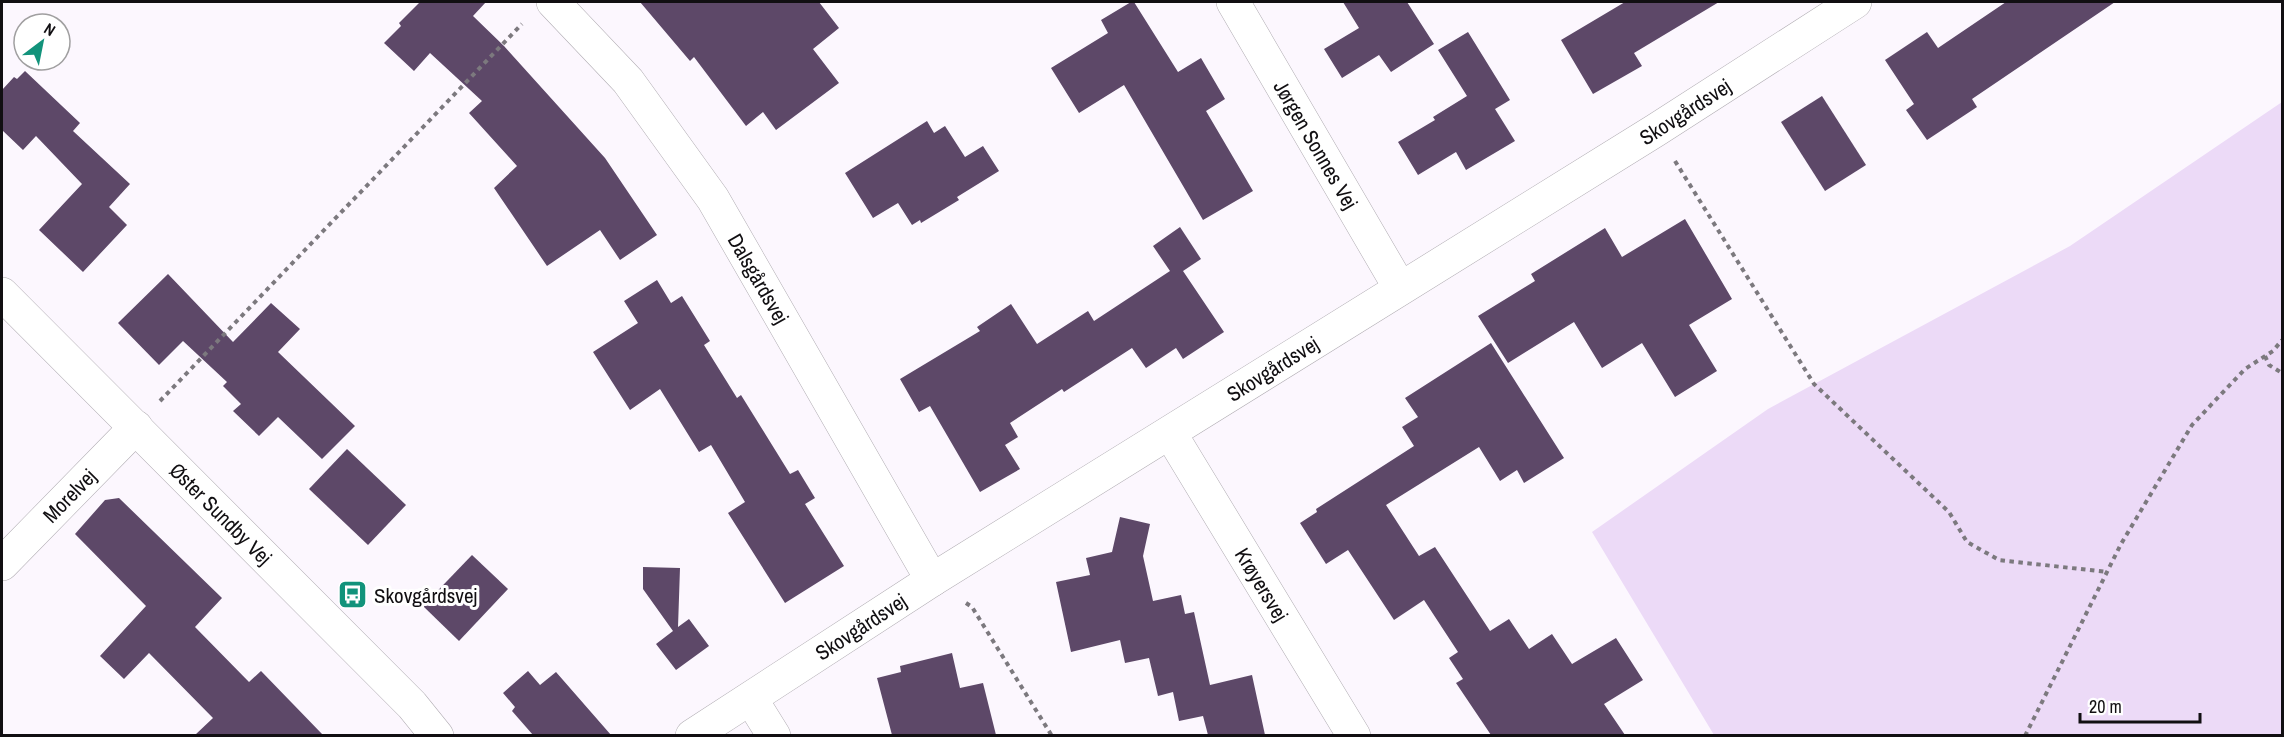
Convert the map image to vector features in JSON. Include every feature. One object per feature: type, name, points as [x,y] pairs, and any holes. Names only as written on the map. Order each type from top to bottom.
[{"type":"street","name":"Jørgen Sonnes Vej","points":[[1233,2],[1400,288]]},
{"type":"street","name":"Skovgårdsvej","points":[[692,735],[933,580],[1656,130],[1855,2]]},
{"type":"street","name":"Dalsgårdsvej","points":[[540,10],[628,81],[713,199],[933,580]]},
{"type":"street","name":"Øster Sundby Vej","points":[[2,294],[412,705],[437,735]]},
{"type":"street","name":"Morelvej","points":[[2,564],[136,427]]},
{"type":"street","name":"Krøyersvej","points":[[1170,433],[1354,735]]},
{"type":"street","points":[[751,699],[774,735]]},
{"type":"path","points":[[136,427],[343,208],[540,10]]},
{"type":"path","points":[[1656,130],[1814,384],[1949,512],[1967,542],[1999,560],[2107,572]]},
{"type":"path","points":[[2025,735],[2121,544],[2192,425],[2245,369],[2283,340]]},
{"type":"path","points":[[2265,356],[2269,365],[2283,373]]},
{"type":"path","points":[[933,580],[972,608],[1052,735]]},
{"type":"shaded area","points":[[2282,102],[2282,735],[1714,735],[1592,532],[1768,409],[2070,246]]},
{"type":"building","points":[[420,2],[486,2],[473,16],[504,46],[605,158],[657,235],[620,260],[600,230],[547,266],[494,188],[517,166],[469,113],[482,101],[430,53],[414,71],[384,43],[401,26],[399,23]]},
{"type":"building","points":[[640,2],[819,2],[839,28],[813,49],[839,83],[776,130],[763,112],[746,126],[694,57],[690,61]]},
{"type":"building","points":[[1134,2],[1178,72],[1201,58],[1225,99],[1206,111],[1253,191],[1203,220],[1124,85],[1079,113],[1051,68],[1108,33],[1101,20]]},
{"type":"building","points":[[1343,2],[1407,2],[1434,44],[1391,72],[1379,55],[1342,78],[1324,49],[1359,28]]},
{"type":"building","points":[[1625,2],[1719,2],[1634,53],[1642,66],[1593,94],[1561,40]]},
{"type":"building","points":[[2006,2],[2115,2],[1972,99],[1977,107],[1927,140],[1906,110],[1914,104],[1885,60],[1927,32],[1938,48]]},
{"type":"building","points":[[1468,32],[1510,100],[1495,109],[1515,141],[1466,170],[1456,152],[1418,175],[1398,142],[1435,120],[1433,117],[1467,96],[1438,50]]},
{"type":"building","points":[[26,72],[80,123],[73,131],[130,184],[109,207],[127,225],[83,272],[39,230],[82,184],[36,136],[23,150],[2,130],[2,90],[14,77],[17,79]]},
{"type":"building","points":[[1822,96],[1866,165],[1825,191],[1781,122]]},
{"type":"building","points":[[927,121],[934,133],[945,126],[965,157],[983,146],[999,171],[957,197],[959,200],[921,223],[920,220],[912,225],[898,203],[873,218],[845,173]]},
{"type":"building","points":[[1685,219],[1732,299],[1689,325],[1717,371],[1675,397],[1642,343],[1602,368],[1574,322],[1508,363],[1478,316],[1535,281],[1531,274],[1605,228],[1622,257]]},
{"type":"building","points":[[1180,227],[1201,259],[1183,271],[1224,332],[1183,359],[1176,348],[1146,368],[1132,348],[1064,392],[1062,389],[1010,423],[1018,437],[1005,445],[1020,469],[980,492],[930,406],[919,412],[900,379],[980,331],[977,327],[1011,304],[1037,344],[1088,311],[1094,321],[1170,271],[1153,246]]},
{"type":"building","points":[[168,274],[233,342],[271,303],[300,329],[278,352],[355,426],[322,459],[278,417],[259,436],[233,411],[241,404],[223,386],[227,382],[183,341],[159,365],[118,323]]},
{"type":"building","points":[[657,280],[671,303],[682,296],[710,341],[704,345],[737,398],[741,395],[790,474],[798,470],[815,498],[805,504],[844,566],[785,603],[728,513],[745,502],[711,445],[699,452],[660,389],[630,410],[593,352],[638,323],[624,301]]},
{"type":"building","points":[[1491,343],[1564,458],[1524,483],[1517,470],[1500,481],[1479,447],[1386,505],[1419,556],[1435,547],[1490,631],[1509,619],[1529,649],[1552,634],[1572,664],[1616,638],[1643,680],[1604,704],[1625,735],[1491,735],[1456,683],[1463,679],[1449,658],[1458,652],[1424,600],[1394,620],[1348,550],[1326,564],[1300,523],[1317,512],[1316,509],[1414,446],[1402,427],[1418,417],[1405,398]]},
{"type":"building","points":[[347,449],[406,505],[368,545],[309,489]]},
{"type":"building","points":[[119,498],[222,598],[195,627],[249,682],[261,671],[323,735],[195,735],[213,718],[149,653],[124,679],[100,656],[146,606],[75,534],[105,500]]},
{"type":"building","points":[[1120,517],[1150,524],[1143,556],[1153,601],[1181,595],[1185,614],[1194,612],[1210,685],[1252,675],[1265,735],[1208,735],[1203,716],[1179,721],[1173,692],[1158,696],[1149,658],[1125,663],[1120,640],[1071,652],[1056,582],[1090,575],[1086,558],[1112,552]]},
{"type":"building","points":[[472,555],[508,589],[459,641],[423,606]]},
{"type":"building","points":[[643,567],[680,568],[678,627],[689,619],[709,646],[676,670],[656,644],[673,631],[643,589]]},
{"type":"building","points":[[952,653],[960,688],[983,683],[996,735],[892,735],[877,678],[901,672],[900,666]]},
{"type":"building","points":[[528,671],[540,685],[556,672],[611,735],[533,735],[512,711],[515,707],[503,693]]},
{"type":"place","name":"Skovgårdsvej","points":[[353,595]]}]
